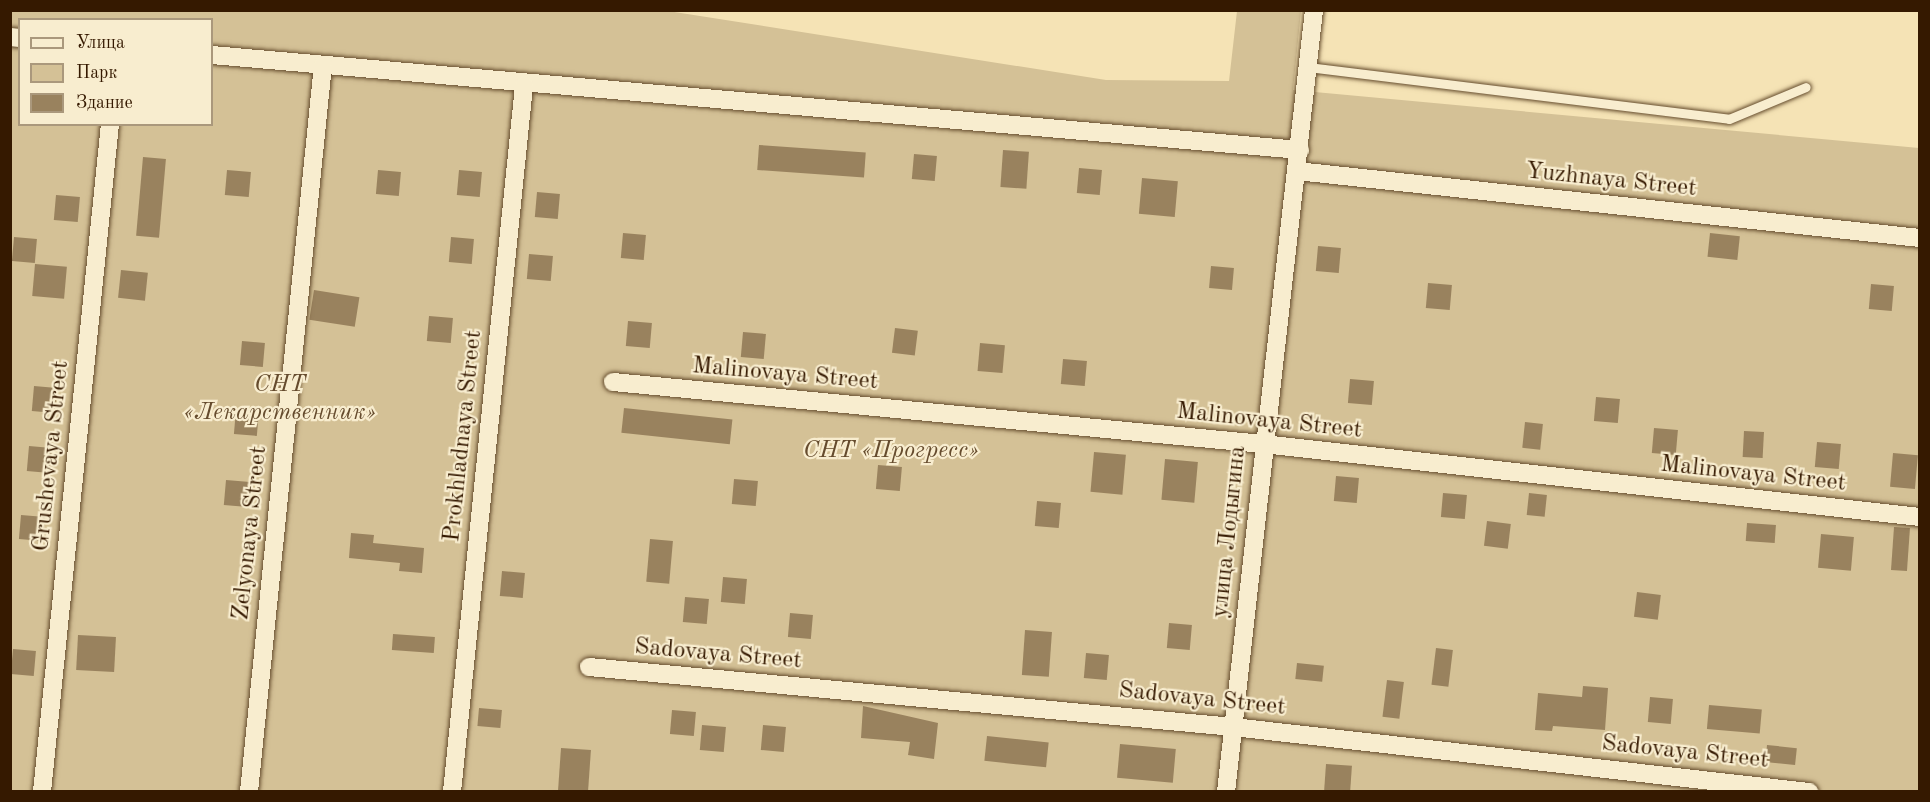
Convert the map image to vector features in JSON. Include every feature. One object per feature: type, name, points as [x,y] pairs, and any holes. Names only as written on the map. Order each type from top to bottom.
[{"type":"street","points":[[1308,67],[1314,10]]},
{"type":"street","points":[[213,55],[323,64],[524,86],[1300,150]]},
{"type":"street","name":"Zelyonaya Street","points":[[249,792],[323,64]]},
{"type":"street","name":"улица Лодыгина","points":[[1226,792],[1263,444],[1300,150],[1308,67]]},
{"type":"street","name":"Prokhladnaya Street","points":[[453,792],[524,86]]},
{"type":"street","name":"Grushevaya Street","points":[[42,792],[110,126]]},
{"type":"street","name":"Yuzhnaya Street","points":[[1297,171],[1920,238]]},
{"type":"street","name":"Malinovaya Street","points":[[613,382],[1263,444],[1920,517]]},
{"type":"street","name":"Sadovaya Street","points":[[589,667],[1233,727],[1809,792]]},
{"type":"lane","points":[[1308,67],[1729,119],[1806,87]]},
{"type":"green space","name":"СНТ «Прогресс»","points":[[10,11],[668,11],[1106,80],[1229,81],[1237,11],[1301,11],[1293,90],[1919,148],[1919,791],[11,791]]},
{"type":"building","points":[[759,145],[866,152],[864,177],[757,170]]},
{"type":"building","points":[[1003,150],[1029,152],[1026,189],[1000,187]]},
{"type":"building","points":[[914,154],[937,156],[935,181],[912,179]]},
{"type":"building","points":[[143,157],[166,159],[159,238],[136,236]]},
{"type":"building","points":[[1079,168],[1102,170],[1100,195],[1077,193]]},
{"type":"building","points":[[227,170],[251,172],[249,197],[225,195]]},
{"type":"building","points":[[378,170],[401,172],[399,196],[376,194]]},
{"type":"building","points":[[459,170],[482,172],[480,197],[457,195]]},
{"type":"building","points":[[1142,178],[1178,181],[1175,217],[1139,214]]},
{"type":"building","points":[[537,192],[560,194],[558,219],[535,217]]},
{"type":"building","points":[[56,195],[80,197],[78,222],[54,220]]},
{"type":"building","points":[[623,233],[646,235],[644,260],[621,258]]},
{"type":"building","points":[[1710,233],[1740,236],[1737,260],[1707,257]]},
{"type":"building","points":[[14,237],[37,239],[35,263],[12,261]]},
{"type":"building","points":[[451,237],[474,239],[472,264],[449,262]]},
{"type":"building","points":[[1318,246],[1341,248],[1339,273],[1316,271]]},
{"type":"building","points":[[529,254],[553,256],[551,281],[527,279]]},
{"type":"building","points":[[35,264],[67,267],[64,299],[32,296]]},
{"type":"building","points":[[1211,266],[1234,268],[1232,290],[1209,288]]},
{"type":"building","points":[[121,270],[148,273],[145,301],[118,298]]},
{"type":"building","points":[[1428,283],[1452,285],[1450,310],[1426,308]]},
{"type":"building","points":[[1871,284],[1894,286],[1892,311],[1869,309]]},
{"type":"building","points":[[314,290],[359,297],[355,327],[309,320]]},
{"type":"building","points":[[429,316],[453,318],[451,343],[427,341]]},
{"type":"building","points":[[628,321],[652,323],[650,348],[626,346]]},
{"type":"building","points":[[895,328],[918,331],[915,356],[892,353]]},
{"type":"building","points":[[743,332],[766,334],[764,359],[741,357]]},
{"type":"building","points":[[242,341],[265,343],[263,367],[240,365]]},
{"type":"building","points":[[980,343],[1005,345],[1002,373],[978,371]]},
{"type":"building","points":[[1063,359],[1087,361],[1085,386],[1061,384]]},
{"type":"building","points":[[1350,379],[1374,381],[1372,405],[1348,403]]},
{"type":"building","points":[[34,386],[57,388],[55,413],[32,411]]},
{"type":"building","points":[[1596,397],[1620,399],[1618,423],[1594,421]]},
{"type":"building","points":[[624,408],[732,419],[730,444],[621,433]]},
{"type":"building","points":[[236,410],[259,412],[257,436],[234,434]]},
{"type":"building","points":[[1525,422],[1543,424],[1540,450],[1522,448]]},
{"type":"building","points":[[1654,428],[1678,430],[1676,455],[1652,453]]},
{"type":"building","points":[[1744,431],[1764,432],[1763,458],[1743,457]]},
{"type":"building","points":[[1817,442],[1841,444],[1839,469],[1815,467]]},
{"type":"building","points":[[29,446],[52,448],[50,473],[27,471]]},
{"type":"building","points":[[1094,452],[1126,455],[1122,495],[1091,492]]},
{"type":"building","points":[[1893,453],[1918,455],[1915,489],[1890,487]]},
{"type":"building","points":[[1165,459],[1198,462],[1194,503],[1161,500]]},
{"type":"building","points":[[878,465],[902,467],[900,491],[876,489]]},
{"type":"building","points":[[1336,476],[1359,478],[1357,503],[1334,501]]},
{"type":"building","points":[[734,479],[758,481],[756,506],[732,504]]},
{"type":"building","points":[[226,480],[250,482],[248,507],[224,505]]},
{"type":"building","points":[[1443,493],[1467,495],[1465,519],[1441,517]]},
{"type":"building","points":[[1529,493],[1547,495],[1545,517],[1527,515]]},
{"type":"building","points":[[1037,501],[1061,503],[1059,528],[1035,526]]},
{"type":"building","points":[[21,515],[45,517],[43,541],[19,539]]},
{"type":"building","points":[[1487,521],[1511,524],[1508,549],[1484,546]]},
{"type":"building","points":[[1747,523],[1776,525],[1775,543],[1746,541]]},
{"type":"building","points":[[1894,527],[1910,528],[1907,571],[1891,570]]},
{"type":"building","points":[[351,533],[374,535],[373,543],[424,548],[422,573],[399,571],[400,563],[349,558]]},
{"type":"building","points":[[1821,534],[1854,537],[1851,571],[1818,568]]},
{"type":"building","points":[[650,539],[673,541],[669,584],[646,582]]},
{"type":"building","points":[[502,571],[525,573],[523,598],[500,596]]},
{"type":"building","points":[[723,577],[747,579],[745,604],[721,602]]},
{"type":"building","points":[[1637,592],[1661,595],[1658,620],[1634,617]]},
{"type":"building","points":[[685,597],[709,599],[707,624],[683,622]]},
{"type":"building","points":[[790,613],[813,615],[811,639],[788,637]]},
{"type":"building","points":[[1169,623],[1192,625],[1190,650],[1167,648]]},
{"type":"building","points":[[1025,630],[1052,632],[1049,677],[1022,675]]},
{"type":"building","points":[[393,634],[435,637],[434,653],[392,650]]},
{"type":"building","points":[[78,635],[116,637],[114,672],[76,670]]},
{"type":"building","points":[[1436,648],[1453,650],[1448,687],[1431,685]]},
{"type":"building","points":[[13,649],[36,651],[34,676],[11,674]]},
{"type":"building","points":[[1086,653],[1109,655],[1107,680],[1084,678]]},
{"type":"building","points":[[1297,663],[1324,666],[1322,682],[1295,679]]},
{"type":"building","points":[[1387,680],[1404,682],[1399,719],[1382,717]]},
{"type":"building","points":[[1583,686],[1608,688],[1605,730],[1553,726],[1552,731],[1535,730],[1538,693],[1582,697]]},
{"type":"building","points":[[1650,697],[1673,699],[1671,724],[1648,722]]},
{"type":"building","points":[[1709,705],[1762,710],[1760,734],[1707,729]]},
{"type":"building","points":[[863,706],[938,723],[934,759],[908,755],[910,742],[861,738]]},
{"type":"building","points":[[479,708],[502,710],[500,728],[477,726]]},
{"type":"building","points":[[672,710],[696,712],[694,736],[670,734]]},
{"type":"building","points":[[702,725],[726,727],[724,752],[700,750]]},
{"type":"building","points":[[763,725],[786,727],[784,752],[761,750]]},
{"type":"building","points":[[987,736],[1049,742],[1046,767],[984,761]]},
{"type":"building","points":[[1120,744],[1176,749],[1173,783],[1117,778]]},
{"type":"building","points":[[1767,745],[1797,748],[1795,765],[1765,762]]},
{"type":"building","points":[[561,748],[591,750],[588,792],[558,792]]},
{"type":"building","points":[[1326,764],[1352,766],[1350,792],[1324,792]]},
{"type":"park label","name":"СНТ «Лекарственник»","points":[[280,400]]}]
